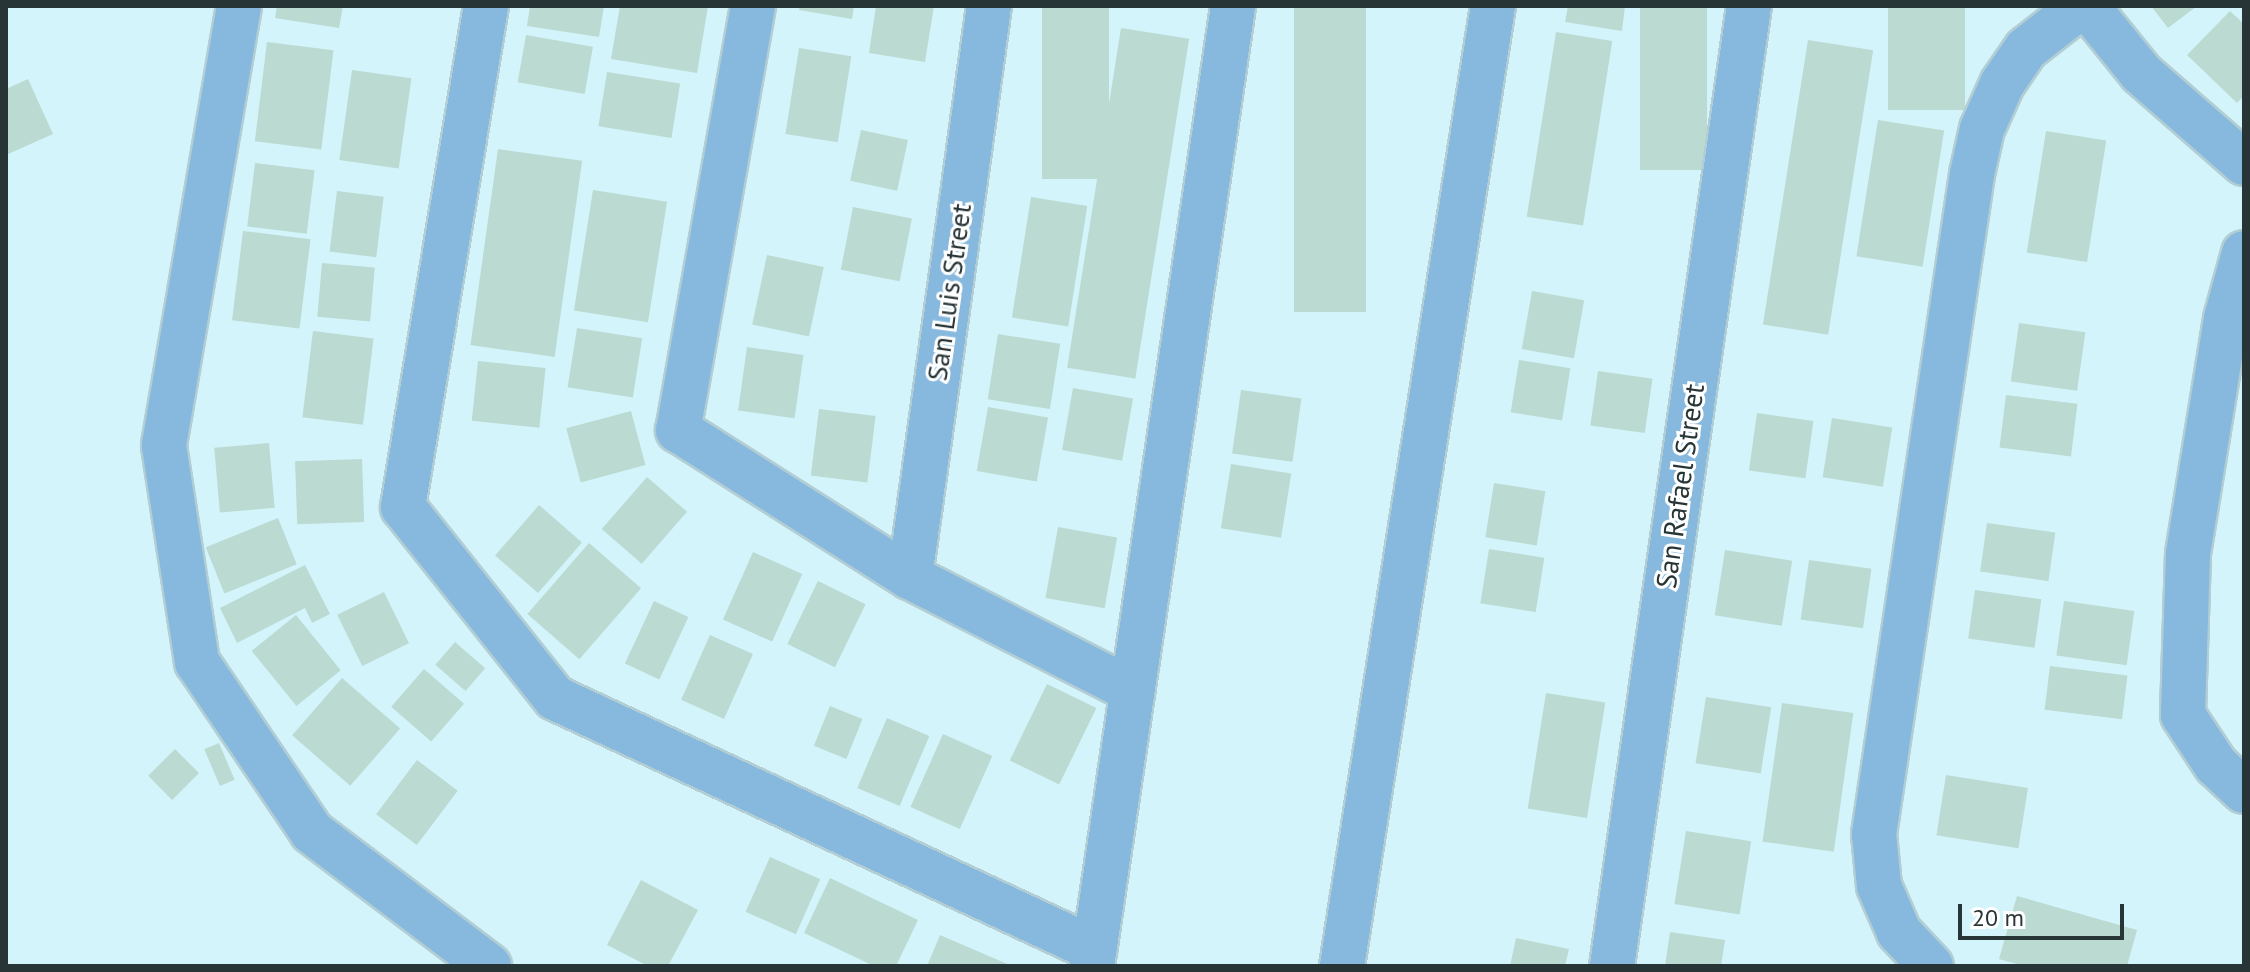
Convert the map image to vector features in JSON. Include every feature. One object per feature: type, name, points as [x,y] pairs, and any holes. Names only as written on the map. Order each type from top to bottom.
[{"type":"street","points":[[239,6],[164,446],[197,662],[312,832],[489,966]]},
{"type":"street","points":[[486,6],[403,507],[555,698],[1093,957],[1233,6]]},
{"type":"street","points":[[753,6],[678,430],[910,577],[1132,690]]},
{"type":"street","name":"San Luis Street","points":[[910,577],[989,6]]},
{"type":"street","points":[[1342,966],[1493,6]]},
{"type":"street","name":"San Rafael Street","points":[[1612,966],[1749,6]]},
{"type":"street","points":[[1931,966],[1899,932],[1879,886],[1874,834],[1972,174],[1982,129],[2002,84],[2026,49],[2081,6]]},
{"type":"street","points":[[2087,6],[2141,73],[2244,163]]},
{"type":"street","points":[[2244,253],[2226,319],[2188,554],[2183,715],[2216,765],[2244,791]]},
{"type":"building","points":[[277,6],[343,6],[339,28],[275,18]]},
{"type":"building","points":[[530,6],[604,6],[599,37],[527,26]]},
{"type":"building","points":[[620,6],[708,6],[697,73],[611,59]]},
{"type":"building","points":[[800,6],[854,6],[852,19],[799,10]]},
{"type":"building","points":[[876,6],[934,6],[925,62],[869,53]]},
{"type":"building","points":[[1042,6],[1109,6],[1109,179],[1042,179]]},
{"type":"building","points":[[1294,6],[1366,6],[1366,312],[1294,312]]},
{"type":"building","points":[[1568,6],[1625,6],[1622,31],[1565,22]]},
{"type":"building","points":[[1640,6],[1707,6],[1707,170],[1640,170]]},
{"type":"building","points":[[1888,6],[1965,6],[1965,110],[1888,110]]},
{"type":"building","points":[[2151,6],[2197,6],[2168,28]]},
{"type":"building","points":[[2230,11],[2244,24],[2244,96],[2237,103],[2187,55]]},
{"type":"building","points":[[1121,28],[1189,39],[1135,379],[1067,368]]},
{"type":"building","points":[[1556,32],[1612,41],[1583,226],[1527,217]]},
{"type":"building","points":[[526,35],[593,47],[585,94],[518,82]]},
{"type":"building","points":[[1808,40],[1873,50],[1828,335],[1763,324]]},
{"type":"building","points":[[267,42],[334,50],[321,149],[255,141]]},
{"type":"building","points":[[799,48],[851,56],[838,142],[785,134]]},
{"type":"building","points":[[352,70],[411,78],[399,168],[339,160]]},
{"type":"building","points":[[607,72],[680,84],[671,138],[598,126]]},
{"type":"building","points":[[28,79],[53,134],[6,155],[6,89]]},
{"type":"building","points":[[1878,120],[1944,130],[1923,267],[1856,256]]},
{"type":"building","points":[[861,130],[908,140],[897,191],[850,181]]},
{"type":"building","points":[[2046,131],[2106,141],[2087,262],[2027,252]]},
{"type":"building","points":[[498,149],[582,161],[555,357],[470,345]]},
{"type":"building","points":[[255,163],[315,170],[307,234],[247,227]]},
{"type":"building","points":[[593,190],[667,202],[648,322],[574,310]]},
{"type":"building","points":[[337,191],[384,197],[376,257],[330,252]]},
{"type":"building","points":[[1031,197],[1087,206],[1068,326],[1012,317]]},
{"type":"building","points":[[853,207],[912,218],[900,281],[841,270]]},
{"type":"building","points":[[243,231],[310,239],[300,329],[232,320]]},
{"type":"building","points":[[767,255],[824,267],[809,337],[752,324]]},
{"type":"building","points":[[322,263],[375,268],[370,321],[317,317]]},
{"type":"building","points":[[1532,291],[1584,300],[1574,358],[1522,349]]},
{"type":"building","points":[[2019,323],[2085,332],[2077,391],[2011,381]]},
{"type":"building","points":[[577,328],[642,338],[633,398],[568,387]]},
{"type":"building","points":[[313,331],[374,338],[363,425],[302,417]]},
{"type":"building","points":[[998,334],[1060,344],[1050,409],[988,399]]},
{"type":"building","points":[[747,347],[803,355],[795,418],[738,410]]},
{"type":"building","points":[[1519,360],[1570,368],[1562,420],[1511,412]]},
{"type":"building","points":[[478,361],[546,368],[539,428],[472,421]]},
{"type":"building","points":[[1598,371],[1652,379],[1645,433],[1590,425]]},
{"type":"building","points":[[1073,388],[1133,399],[1122,461],[1062,450]]},
{"type":"building","points":[[1241,390],[1301,398],[1292,462],[1232,453]]},
{"type":"building","points":[[2006,395],[2077,404],[2071,456],[2000,448]]},
{"type":"building","points":[[988,407],[1048,418],[1037,482],[977,471]]},
{"type":"building","points":[[819,409],[876,416],[867,482],[811,476]]},
{"type":"building","points":[[631,411],[645,465],[581,482],[566,428]]},
{"type":"building","points":[[1757,413],[1813,421],[1805,478],[1749,470]]},
{"type":"building","points":[[1832,418],[1892,428],[1883,487],[1823,477]]},
{"type":"building","points":[[269,443],[275,508],[220,513],[214,448]]},
{"type":"building","points":[[362,459],[364,522],[297,524],[295,461]]},
{"type":"building","points":[[1231,464],[1291,474],[1281,538],[1221,528]]},
{"type":"building","points":[[647,477],[687,512],[642,564],[602,529]]},
{"type":"building","points":[[1494,483],[1545,491],[1537,545],[1485,537]]},
{"type":"building","points":[[539,505],[582,542],[538,593],[495,556]]},
{"type":"building","points":[[278,518],[297,564],[224,594],[206,547]]},
{"type":"building","points":[[1987,523],[2055,533],[2049,581],[1980,572]]},
{"type":"building","points":[[1058,527],[1117,537],[1105,608],[1045,598]]},
{"type":"building","points":[[589,543],[641,588],[579,659],[527,614]]},
{"type":"building","points":[[1489,549],[1544,558],[1536,612],[1480,603]]},
{"type":"building","points":[[1725,550],[1792,561],[1782,626],[1715,615]]},
{"type":"building","points":[[753,552],[802,574],[772,642],[723,620]]},
{"type":"building","points":[[1809,560],[1871,569],[1863,628],[1801,619]]},
{"type":"building","points":[[305,565],[330,614],[312,623],[305,608],[237,643],[220,608]]},
{"type":"building","points":[[818,581],[866,604],[835,667],[787,644]]},
{"type":"building","points":[[1975,590],[2041,599],[2035,648],[1968,639]]},
{"type":"building","points":[[384,592],[409,643],[362,666],[337,615]]},
{"type":"building","points":[[654,601],[688,617],[659,680],[625,664]]},
{"type":"building","points":[[2064,601],[2134,611],[2127,665],[2056,655]]},
{"type":"building","points":[[296,615],[341,670],[296,706],[252,651]]},
{"type":"building","points":[[710,635],[753,654],[724,719],[681,700]]},
{"type":"building","points":[[455,642],[485,668],[466,691],[435,665]]},
{"type":"building","points":[[2050,666],[2127,676],[2122,719],[2045,710]]},
{"type":"building","points":[[424,669],[464,704],[431,742],[391,707]]},
{"type":"building","points":[[342,678],[400,729],[350,786],[292,735]]},
{"type":"building","points":[[1047,684],[1096,708],[1059,785],[1010,760]]},
{"type":"building","points":[[1546,693],[1605,702],[1587,818],[1528,809]]},
{"type":"building","points":[[1706,697],[1771,707],[1761,773],[1696,763]]},
{"type":"building","points":[[1782,703],[1853,713],[1834,852],[1763,842]]},
{"type":"building","points":[[830,706],[862,719],[846,759],[814,746]]},
{"type":"building","points":[[887,718],[929,736],[900,806],[857,788]]},
{"type":"building","points":[[943,734],[992,756],[960,829],[910,807]]},
{"type":"building","points":[[219,743],[235,780],[220,786],[204,749]]},
{"type":"building","points":[[175,749],[199,773],[172,800],[148,776]]},
{"type":"building","points":[[417,760],[458,791],[417,845],[376,814]]},
{"type":"building","points":[[1946,775],[2028,788],[2018,848],[1936,835]]},
{"type":"building","points":[[1686,831],[1751,841],[1740,914],[1674,904]]},
{"type":"building","points":[[770,857],[820,879],[796,934],[746,912]]},
{"type":"building","points":[[830,878],[918,920],[896,966],[874,966],[804,933]]},
{"type":"building","points":[[641,880],[698,910],[668,966],[648,966],[607,945]]},
{"type":"building","points":[[2017,896],[2137,930],[2127,966],[2024,966],[1999,959]]},
{"type":"building","points":[[1670,932],[1725,940],[1721,966],[1665,966]]},
{"type":"building","points":[[940,935],[1012,966],[927,966]]},
{"type":"building","points":[[1516,938],[1569,949],[1565,966],[1510,966]]}]
